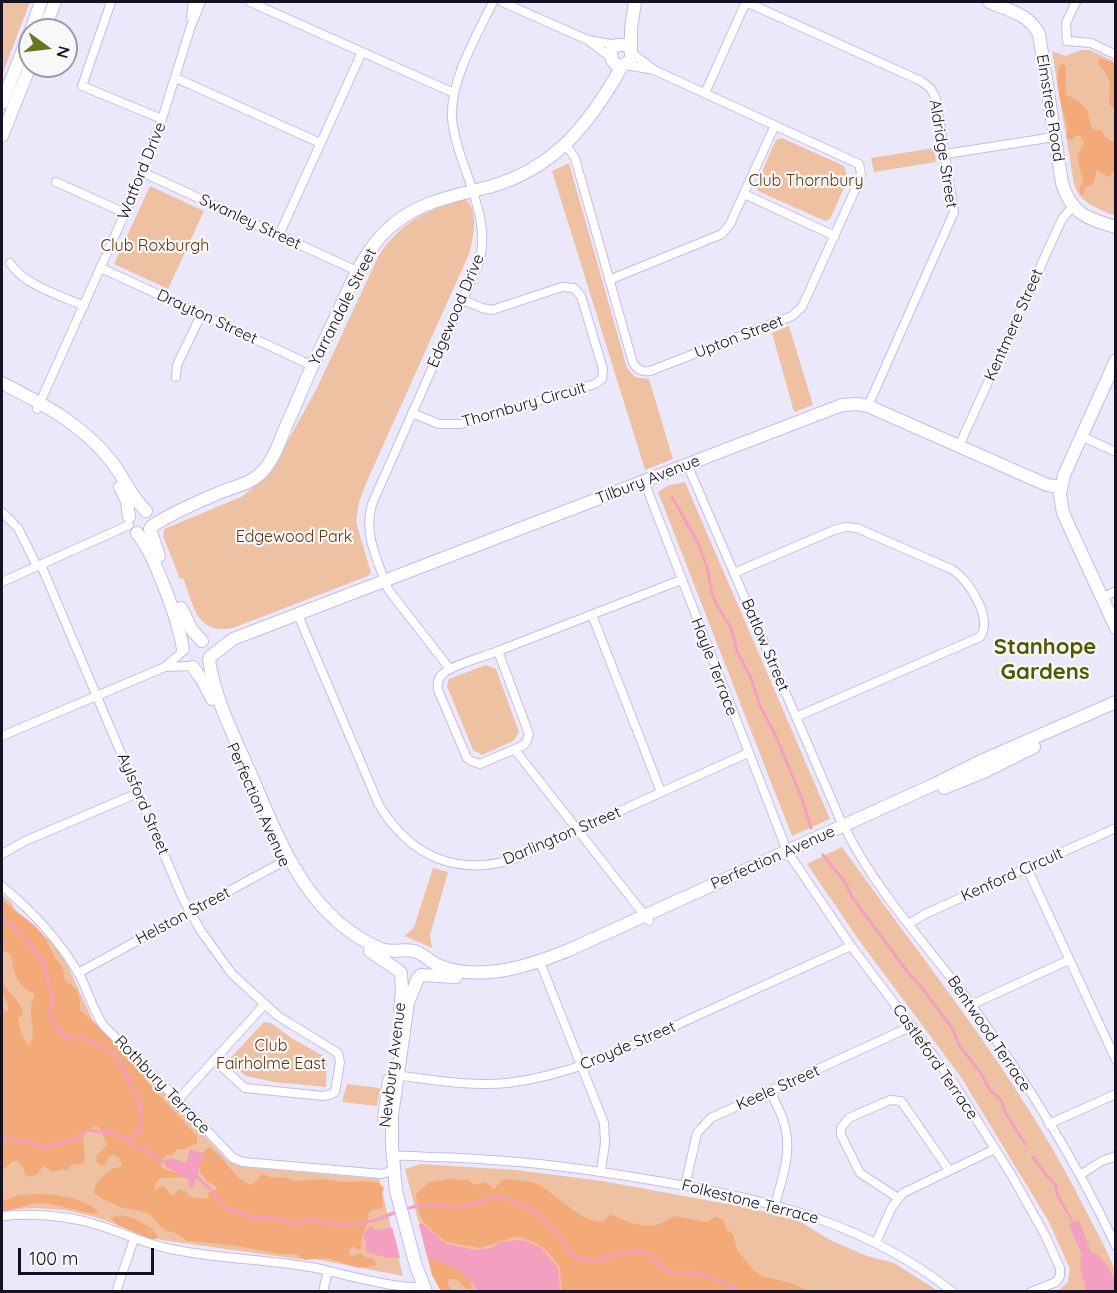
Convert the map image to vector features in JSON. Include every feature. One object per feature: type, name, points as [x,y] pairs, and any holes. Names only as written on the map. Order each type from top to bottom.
[{"type":"street","points":[[35,18],[42,2]]},
{"type":"street","points":[[49,18],[55,2]]},
{"type":"street","points":[[111,2],[82,86],[162,119]]},
{"type":"street","name":"Watford Drive","points":[[191,26],[193,2]]},
{"type":"street","name":"Watford Drive","points":[[38,406],[142,172],[201,2]]},
{"type":"street","points":[[250,2],[454,93]]},
{"type":"street","name":"Edgewood Drive","points":[[450,669],[390,592],[370,541],[370,512],[478,265],[483,245],[482,231],[453,124],[454,93],[458,78],[493,2]]},
{"type":"street","points":[[502,2],[588,40],[626,45],[622,58]]},
{"type":"street","points":[[705,93],[746,2]]},
{"type":"street","name":"Aldridge Street","points":[[746,2],[925,83],[936,99],[954,204],[953,215],[868,406]]},
{"type":"street","name":"Elmstree Road","points":[[989,2],[1024,16],[1036,29],[1040,39],[1062,183],[1073,206]]},
{"type":"street","points":[[1076,2],[1066,23],[1067,41],[1090,44],[1116,55]]},
{"type":"street","name":"Yarrandale Street","points":[[618,44],[634,7]]},
{"type":"street","name":"Yarrandale Street","points":[[151,527],[171,513],[251,480],[263,471],[292,414],[357,271],[371,247],[398,220],[430,202],[521,175],[544,162],[566,145],[592,116],[606,92],[622,58],[634,7]]},
{"type":"street","name":"Upton Street","points":[[566,145],[575,158],[633,363],[641,370],[650,371],[796,314],[804,303],[860,179],[859,164],[654,70],[622,58],[588,40]]},
{"type":"street","points":[[279,235],[362,52]]},
{"type":"street","points":[[2,103],[18,62]]},
{"type":"street","points":[[2,136],[25,78]]},
{"type":"street","points":[[176,78],[320,143]]},
{"type":"street","points":[[609,280],[722,234],[730,224],[775,125]]},
{"type":"street","points":[[946,154],[1054,137]]},
{"type":"street","name":"Swanley Street","points":[[142,172],[357,271]]},
{"type":"street","points":[[56,182],[125,213]]},
{"type":"street","points":[[744,194],[835,236]]},
{"type":"street","points":[[1073,206],[1116,236]]},
{"type":"street","name":"Kentmere Street","points":[[959,446],[1062,219],[1073,206]]},
{"type":"street","points":[[1101,224],[1116,227]]},
{"type":"street","points":[[10,263],[26,279],[84,306]]},
{"type":"street","name":"Drayton Street","points":[[101,268],[313,366]]},
{"type":"street","name":"Thornbury Circuit","points":[[412,413],[439,424],[461,424],[594,384],[602,379],[603,369],[581,296],[574,288],[562,287],[492,310],[463,300]]},
{"type":"street","points":[[176,377],[177,365],[201,315]]},
{"type":"street","points":[[1116,360],[1081,436],[1061,488],[1060,500],[1116,628]]},
{"type":"street","points":[[2,382],[67,427],[93,451],[112,474],[127,501],[132,525],[147,548],[178,623],[184,660],[191,667]]},
{"type":"street","points":[[2,391],[71,422],[99,447],[118,470],[135,499],[152,519],[153,543],[186,620],[210,649],[210,658],[204,666],[165,668],[2,736]]},
{"type":"street","name":"Tilbury Avenue","points":[[204,642],[233,639],[298,615],[835,407],[856,404],[868,406],[1047,485],[1061,488]]},
{"type":"street","points":[[1081,436],[1116,452]]},
{"type":"street","name":"Batlow Street","points":[[687,464],[845,829]]},
{"type":"street","name":"Hayle Terrace","points":[[644,481],[789,854]]},
{"type":"street","points":[[132,525],[136,510],[148,512]]},
{"type":"street","name":"Aylsford Street","points":[[2,512],[18,528],[39,565],[190,912],[221,961],[264,1005],[293,1027],[338,1053],[340,1062],[335,1092],[323,1096],[252,1090],[240,1085],[214,1060]]},
{"type":"street","name":"Yarrandale Street","points":[[148,512],[171,513]]},
{"type":"street","points":[[132,525],[143,534],[151,527]]},
{"type":"street","points":[[2,582],[132,525]]},
{"type":"street","points":[[734,573],[846,527],[857,528],[951,569],[963,577],[972,589],[987,632],[796,717]]},
{"type":"street","points":[[498,651],[529,729],[526,743],[480,764],[471,762],[467,758],[438,690],[439,680],[445,671],[681,580]]},
{"type":"street","points":[[1102,598],[1116,591]]},
{"type":"street","name":"Darlington Street","points":[[298,615],[379,805],[395,830],[406,840],[425,853],[447,862],[483,866],[514,859],[748,753]]},
{"type":"street","points":[[592,615],[661,792]]},
{"type":"street","name":"Tilbury Avenue","points":[[210,658],[233,639]]},
{"type":"street","points":[[165,668],[194,640],[204,642]]},
{"type":"street","name":"Perfection Avenue","points":[[210,658],[214,687],[285,861],[314,897],[356,935],[384,950],[407,952]]},
{"type":"street","name":"Perfection Avenue","points":[[191,667],[203,681],[212,699],[285,861],[305,897],[332,925],[400,972]]},
{"type":"street","name":"Perfection Avenue","points":[[845,829],[987,759],[1116,702]]},
{"type":"street","name":"Perfection Avenue","points":[[419,976],[490,978],[541,965],[845,829],[986,771],[1116,711]]},
{"type":"street","points":[[515,750],[647,919]]},
{"type":"street","points":[[2,854],[26,841],[138,793]]},
{"type":"street","name":"Kenford Circuit","points":[[909,924],[925,914],[1116,828]]},
{"type":"street","name":"Bentwood Terrace","points":[[845,829],[868,867],[971,1005],[1049,1124],[1080,1175],[1116,1246]]},
{"type":"street","name":"Castleford Terrace","points":[[789,854],[851,946],[953,1082],[1045,1234],[1060,1268],[1060,1276],[1056,1282],[1031,1292]]},
{"type":"street","name":"Helston Street","points":[[78,974],[285,861]]},
{"type":"street","points":[[1027,868],[1116,1060]]},
{"type":"street","name":"Rothbury Terrace","points":[[2,886],[46,926],[78,974],[104,1026],[230,1156],[238,1161],[382,1174],[388,1172]]},
{"type":"street","name":"Croyde Street","points":[[394,1075],[450,1083],[488,1084],[541,1077],[582,1066],[636,1044],[851,946]]},
{"type":"street","points":[[415,951],[424,957],[426,965],[419,976],[410,979],[400,972],[400,957],[407,952],[415,951]]},
{"type":"street","name":"Perfection Avenue","points":[[424,957],[443,968],[474,972],[541,965]]},
{"type":"street","points":[[971,1005],[1070,960]]},
{"type":"street","points":[[541,965],[604,1123],[605,1143],[601,1171]]},
{"type":"street","name":"Newbury Avenue","points":[[400,972],[401,1001],[392,1125],[393,1156],[396,1191],[418,1272],[425,1289]]},
{"type":"street","name":"Newbury Avenue","points":[[396,1191],[390,1183],[384,1126],[408,1003],[419,976]]},
{"type":"street","points":[[178,1100],[264,1005]]},
{"type":"street","name":"Keele Street","points":[[685,1186],[694,1139],[700,1128],[711,1118],[912,1026]]},
{"type":"street","points":[[770,1091],[784,1122],[787,1138],[784,1172],[776,1205]]},
{"type":"street","points":[[1049,1124],[1116,1094]]},
{"type":"street","points":[[898,1198],[866,1178],[855,1167],[841,1135],[841,1128],[849,1118],[890,1100],[901,1101],[949,1170]]},
{"type":"street","points":[[876,1242],[898,1198],[910,1188],[995,1149]]},
{"type":"street","name":"Folkestone Terrace","points":[[393,1156],[465,1158],[601,1171],[776,1205],[823,1219],[876,1242],[918,1266],[953,1292]]},
{"type":"street","points":[[1080,1175],[1102,1161],[1116,1156]]},
{"type":"street","points":[[2,1216],[40,1214],[76,1219],[108,1228],[134,1239],[181,1251],[328,1271],[425,1289]]},
{"type":"street","points":[[116,1292],[134,1239]]},
{"type":"street","points":[[323,1292],[328,1271]]},
{"type":"green space","points":[[2,2],[30,2],[24,18],[18,18],[18,33],[2,75]]},
{"type":"green space","points":[[1081,50],[1090,50],[1115,62],[1115,216],[1085,201],[1074,184],[1052,51],[1066,56]]},
{"type":"green space","name":"Club Thornbury","points":[[782,138],[844,166],[848,179],[830,219],[825,221],[758,191],[756,185],[776,140]]},
{"type":"green space","points":[[934,148],[936,162],[874,172],[871,158]]},
{"type":"green space","points":[[569,163],[627,368],[635,377],[649,379],[673,459],[645,470],[552,171]]},
{"type":"green space","name":"Club Roxburgh","points":[[150,186],[204,211],[168,289],[114,264]]},
{"type":"green space","name":"Edgewood Park","points":[[464,199],[469,203],[474,216],[469,254],[359,502],[356,522],[371,573],[233,628],[221,629],[204,623],[194,608],[183,578],[180,579],[163,536],[164,529],[241,497],[269,475],[316,390],[379,255],[400,230],[417,218]]},
{"type":"green space","points":[[789,326],[813,405],[794,412],[772,333]]},
{"type":"green space","points":[[685,482],[830,819],[792,836],[658,492],[667,486]]},
{"type":"green space","points":[[486,665],[496,669],[519,732],[513,741],[482,755],[473,750],[447,686],[449,679]]},
{"type":"green space","points":[[842,847],[970,1022],[1031,1112],[1106,1250],[1115,1273],[1115,1291],[1058,1291],[1068,1282],[1070,1269],[1049,1222],[961,1077],[861,943],[807,864]]},
{"type":"green space","points":[[433,868],[448,872],[430,935],[432,948],[405,936],[414,927]]},
{"type":"green space","points":[[2,895],[12,903],[16,913],[51,940],[67,964],[93,1021],[100,1030],[231,1163],[245,1167],[379,1179],[403,1276],[315,1259],[302,1259],[305,1260],[161,1240],[95,1217],[65,1210],[35,1208],[2,1210]]},
{"type":"green space","name":"Club Fairholme East","points":[[264,1022],[271,1023],[293,1039],[327,1058],[326,1087],[274,1082],[246,1076],[231,1064],[231,1057]]},
{"type":"green space","points":[[347,1084],[380,1088],[377,1106],[342,1102]]},
{"type":"green space","points":[[420,1164],[516,1170],[602,1181],[749,1208],[799,1221],[832,1241],[867,1256],[894,1263],[938,1291],[441,1291],[432,1275],[405,1169]]},
{"type":"shaded area","points":[[1099,58],[1115,63],[1115,111],[1109,103],[1110,82],[1098,64]]},
{"type":"shaded area","points":[[1062,63],[1066,67],[1065,94],[1077,100],[1087,110],[1092,129],[1102,130],[1106,138],[1115,145],[1114,172],[1108,177],[1097,170],[1093,184],[1085,188],[1082,196],[1079,191],[1083,181],[1077,156],[1084,143],[1077,135],[1072,140],[1067,139],[1067,125],[1058,84],[1059,69]]},
{"type":"shaded area","points":[[2,900],[34,925],[45,937],[55,958],[62,966],[65,980],[76,989],[80,1000],[80,1010],[123,1047],[147,1082],[197,1136],[197,1143],[185,1149],[177,1149],[173,1155],[166,1155],[160,1165],[185,1177],[160,1178],[155,1184],[155,1190],[161,1186],[165,1187],[171,1195],[174,1195],[179,1189],[191,1197],[209,1199],[207,1193],[216,1190],[217,1187],[207,1181],[200,1172],[201,1154],[209,1147],[239,1178],[252,1185],[262,1174],[295,1181],[322,1179],[379,1183],[384,1188],[383,1207],[373,1209],[368,1213],[361,1243],[362,1249],[352,1246],[348,1254],[352,1256],[361,1253],[366,1258],[374,1259],[376,1266],[359,1268],[327,1258],[305,1260],[296,1254],[188,1241],[173,1232],[166,1231],[148,1213],[120,1207],[94,1193],[103,1176],[122,1164],[119,1158],[113,1155],[109,1157],[104,1166],[97,1163],[96,1156],[107,1145],[99,1127],[93,1127],[83,1136],[85,1162],[78,1165],[72,1164],[67,1171],[63,1169],[53,1172],[44,1166],[37,1174],[29,1177],[17,1161],[13,1161],[2,1171],[2,1007],[6,1012],[9,1009],[2,993],[2,981],[22,1009],[23,1014],[18,1019],[19,1026],[23,1037],[30,1045],[33,1032],[31,1008],[35,994],[20,983],[11,955],[5,951],[2,952]]},
{"type":"shaded area","points":[[190,1149],[204,1154],[193,1188],[188,1186],[189,1180],[166,1167],[166,1160],[171,1158],[186,1163]]},
{"type":"shaded area","points":[[448,1179],[468,1180],[475,1185],[485,1182],[494,1189],[501,1181],[507,1179],[531,1182],[540,1185],[580,1215],[603,1222],[610,1214],[633,1223],[649,1226],[657,1225],[673,1216],[707,1222],[715,1217],[723,1219],[726,1229],[733,1234],[737,1250],[754,1271],[761,1276],[791,1283],[809,1291],[562,1291],[560,1267],[547,1251],[534,1242],[517,1236],[480,1248],[446,1242],[424,1223],[419,1214],[416,1194],[429,1182]]},
{"type":"shaded area","points":[[42,1194],[72,1198],[98,1211],[96,1214],[39,1203],[2,1212],[2,1201],[19,1195]]},
{"type":"shaded area","points":[[1066,1208],[1074,1222],[1079,1220],[1091,1252],[1101,1258],[1109,1268],[1114,1280],[1115,1291],[1086,1291],[1080,1264],[1082,1255],[1069,1225],[1072,1223]]},
{"type":"shaded area","points":[[119,1215],[142,1222],[152,1229],[158,1238],[152,1240],[117,1225],[111,1218]]},
{"type":"shaded area","points":[[423,1224],[446,1244],[475,1250],[491,1248],[501,1242],[519,1240],[529,1242],[541,1248],[558,1268],[560,1291],[479,1291],[459,1270],[446,1264],[428,1258],[388,1258],[366,1252],[366,1242],[363,1236],[371,1226],[376,1230]]},
{"type":"shaded area","points":[[428,1258],[449,1264],[462,1271],[472,1289],[467,1289],[456,1279],[448,1279],[448,1285],[453,1291],[441,1291],[432,1275]]},
{"type":"pier","points":[[418,1221],[428,1261],[401,1261],[391,1223]]},
{"type":"waterway","points":[[672,497],[698,543],[707,567],[712,594],[731,628],[737,651],[751,678],[760,706],[775,734],[802,799],[811,828]]},
{"type":"waterway","points":[[823,855],[845,882],[852,897],[909,974],[952,1028],[959,1045],[980,1072],[990,1090],[1001,1100],[1005,1112],[1025,1144]]},
{"type":"waterway","points":[[2,917],[26,939],[43,962],[53,999],[50,1015],[57,1029],[68,1038],[85,1039],[116,1054],[139,1101],[141,1115],[141,1127],[136,1135],[127,1140]]},
{"type":"waterway","points":[[2,1136],[7,1140],[30,1142],[44,1147],[74,1140],[88,1130],[106,1132],[127,1140],[168,1164]]},
{"type":"waterway","points":[[1033,1157],[1055,1184],[1058,1196],[1067,1212]]},
{"type":"waterway","points":[[194,1174],[215,1194],[226,1209],[252,1217],[281,1219],[295,1225],[311,1220],[350,1225],[376,1220],[399,1211]]},
{"type":"waterway","points":[[405,1209],[418,1205],[459,1207],[490,1198],[505,1198],[521,1204],[542,1218],[560,1236],[571,1252],[581,1259],[589,1261],[624,1252],[644,1252],[668,1271],[701,1274],[742,1292]]},
{"type":"district","name":"Stanhope Gardens","points":[[1045,660]]}]
